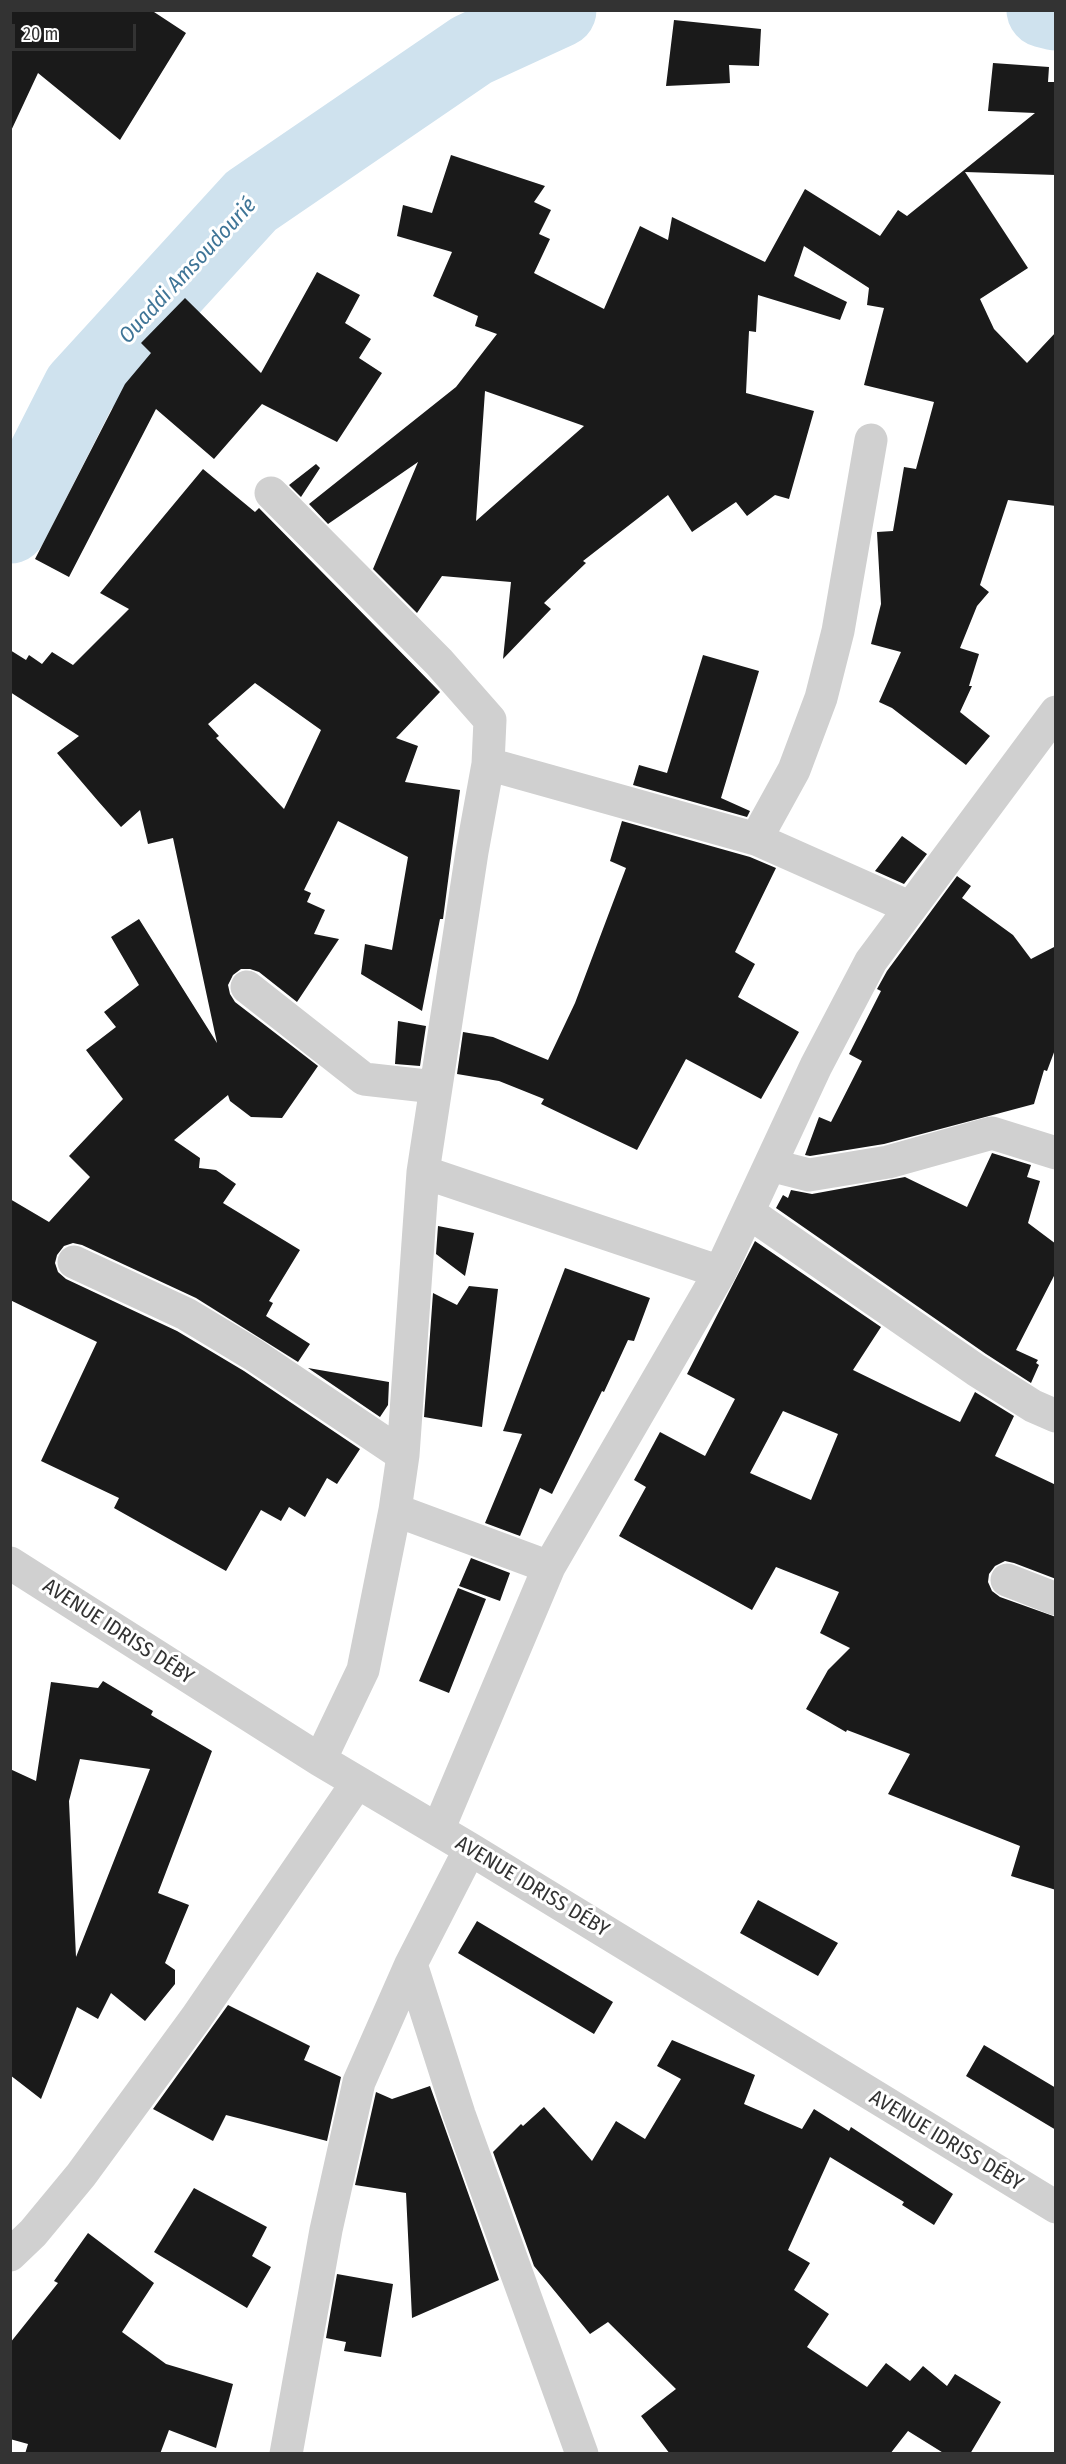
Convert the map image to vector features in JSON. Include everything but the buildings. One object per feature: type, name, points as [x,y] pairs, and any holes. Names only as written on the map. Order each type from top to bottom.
[{"type":"street","points":[[756,840],[794,770],[821,698],[838,631],[871,440]]},
{"type":"street","points":[[271,493],[439,662],[490,720],[488,764],[423,1172],[403,1455],[396,1510],[363,1670],[320,1760]]},
{"type":"street","points":[[438,1830],[549,1567],[720,1272],[816,1066],[866,972],[909,907],[1056,712]]},
{"type":"street","points":[[488,764],[756,840],[909,907]]},
{"type":"street","points":[[247,987],[364,1079],[435,1087]]},
{"type":"street","points":[[770,1165],[809,1175],[888,1162],[992,1132],[1056,1153]]},
{"type":"street","points":[[423,1172],[720,1272]]},
{"type":"street","points":[[748,1212],[976,1370],[1033,1406],[1056,1416]]},
{"type":"street","points":[[74,1262],[186,1314],[254,1354],[403,1455]]},
{"type":"street","points":[[396,1510],[549,1567]]},
{"type":"street","name":"AVENUE IDRISS DÉBY","points":[[10,1563],[357,1783],[470,1849],[1056,2207]]},
{"type":"street","points":[[1007,1580],[1056,1599]]},
{"type":"street","points":[[10,2255],[33,2234],[122,2120],[196,2018],[357,1783]]},
{"type":"street","points":[[286,2454],[326,2230],[359,2082],[411,1964],[470,1849]]},
{"type":"street","points":[[411,1964],[459,2114],[582,2454]]},
{"type":"waterway","name":"Ouaddi Amsoudourié","points":[[10,526],[80,388],[251,201],[472,50],[559,10]]},
{"type":"waterway","name":"Ouaddi Amsoudourié","points":[[1044,10],[1056,13]]}]
